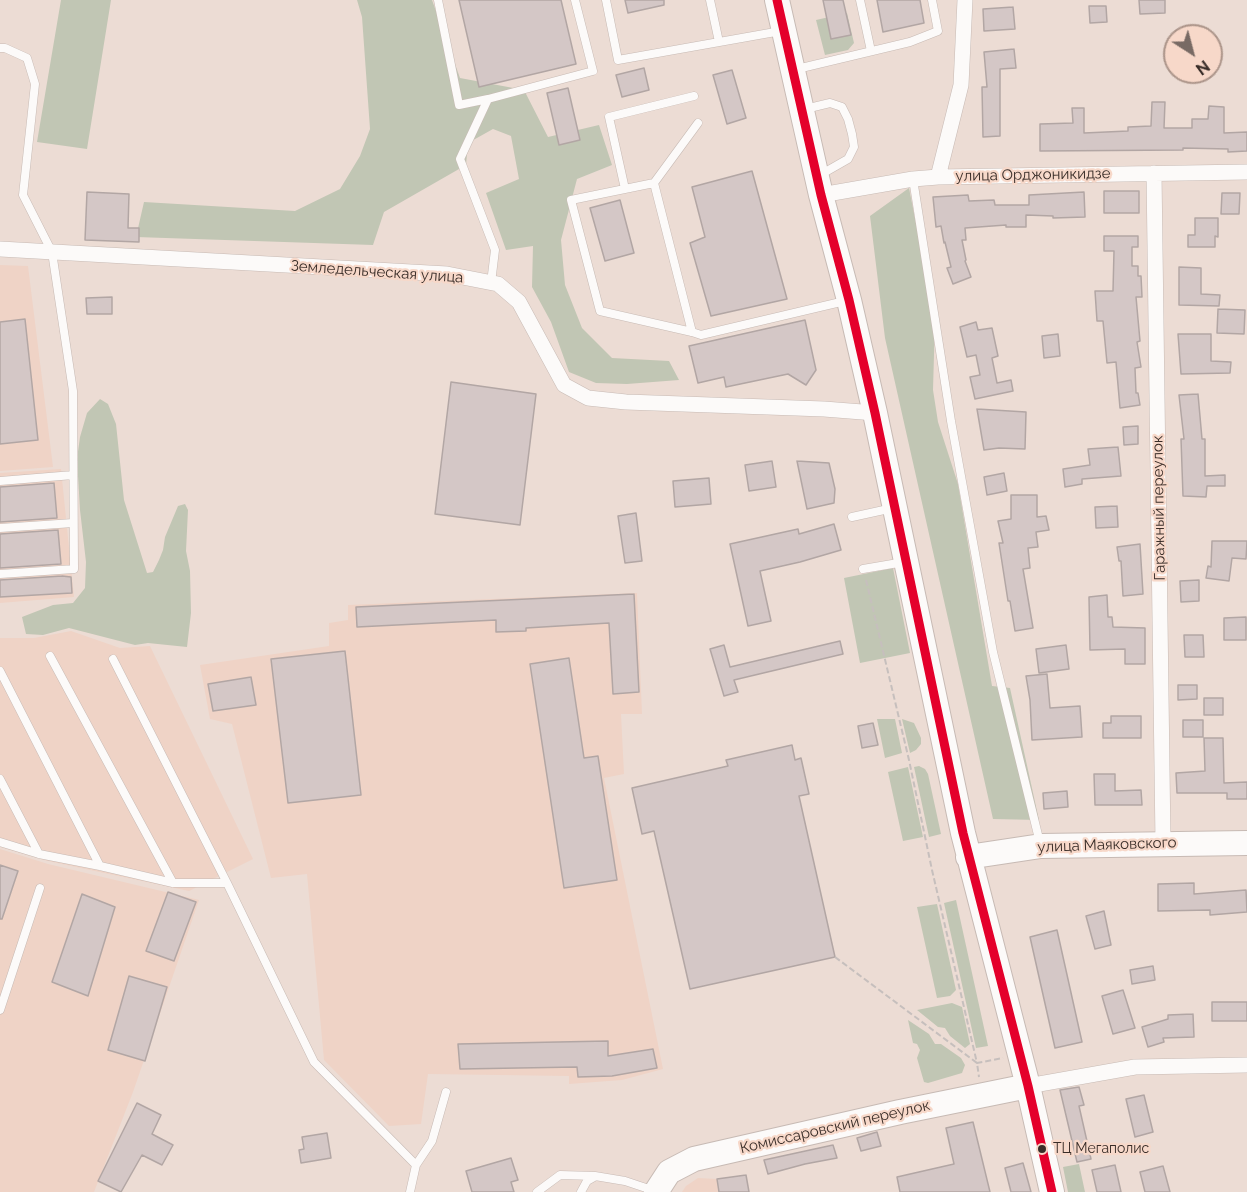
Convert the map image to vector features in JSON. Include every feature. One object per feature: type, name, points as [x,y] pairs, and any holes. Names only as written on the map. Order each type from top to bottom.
[{"type":"main road","points":[[777,0],[849,300],[968,857],[1020,1054],[1052,1192]]},
{"type":"main road","name":"улица Маяковского","points":[[968,857],[1041,846],[1164,842],[1247,843]]},
{"type":"main road","name":"Комиссаровский переулок","points":[[656,1192],[669,1172],[694,1159],[1028,1086]]},
{"type":"street","points":[[938,177],[961,85],[965,0]]},
{"type":"street","name":"улица Орджоникидзе","points":[[820,185],[938,177],[1247,172]]},
{"type":"street","name":"Гаражный переулок","points":[[1154,173],[1164,842]]},
{"type":"street","name":"Земледельческая улица","points":[[0,249],[447,274],[498,284],[519,302],[564,385],[588,398],[626,402],[874,413]]},
{"type":"street","points":[[1028,1086],[1135,1067],[1247,1065]]},
{"type":"lane","points":[[438,0],[459,105],[593,70],[575,0]]},
{"type":"lane","points":[[606,0],[618,60],[784,30]]},
{"type":"lane","points":[[710,0],[719,42]]},
{"type":"lane","points":[[860,0],[871,51]]},
{"type":"lane","points":[[793,70],[910,42],[938,31],[932,0]]},
{"type":"lane","points":[[0,48],[27,58],[35,84],[23,195],[52,252],[73,391],[74,569],[0,574]]},
{"type":"lane","points":[[625,189],[609,117],[694,96]]},
{"type":"lane","points":[[488,99],[460,159],[495,250],[491,283]]},
{"type":"lane","points":[[802,110],[830,103],[842,107],[848,118],[854,147],[848,159],[820,185]]},
{"type":"lane","points":[[698,123],[654,183],[571,200],[600,311],[701,334],[849,300]]},
{"type":"lane","points":[[913,179],[951,421],[993,652],[1041,846]]},
{"type":"lane","points":[[654,183],[692,332]]},
{"type":"lane","points":[[0,481],[73,475]]},
{"type":"lane","points":[[852,517],[894,508]]},
{"type":"lane","points":[[0,528],[73,523]]},
{"type":"lane","points":[[863,569],[906,562]]},
{"type":"lane","points":[[50,656],[173,883]]},
{"type":"lane","points":[[113,659],[227,883],[314,1062],[416,1165]]},
{"type":"lane","points":[[0,671],[100,866]]},
{"type":"lane","points":[[0,779],[39,854]]},
{"type":"lane","points":[[0,842],[39,854],[173,883],[227,883]]},
{"type":"lane","points":[[0,1010],[40,888]]},
{"type":"lane","points":[[410,1192],[416,1165],[432,1141],[446,1092]]},
{"type":"lane","points":[[537,1192],[560,1175],[596,1176],[625,1181],[656,1192]]},
{"type":"lane","points":[[581,1192],[587,1181],[596,1176]]},
{"type":"path","points":[[863,569],[909,760],[977,1063],[982,1095]]},
{"type":"path","points":[[835,957],[977,1063],[1020,1054]]},
{"type":"shaded area","points":[[0,265],[28,266],[53,467],[0,471]]},
{"type":"shaded area","points":[[61,469],[74,597],[0,603],[0,473]]},
{"type":"shaded area","points":[[637,593],[642,714],[621,714],[624,774],[604,778],[663,1069],[622,1080],[569,1084],[569,1076],[428,1074],[421,1124],[389,1126],[324,1060],[307,874],[271,878],[232,724],[210,719],[200,665],[329,646],[329,623],[348,620],[348,605]]},
{"type":"shaded area","points":[[71,631],[120,648],[150,646],[253,859],[189,891],[48,861],[0,847],[0,638],[34,638]]},
{"type":"shaded area","points":[[0,849],[48,864],[199,900],[133,1092],[94,1192],[0,1192]]},
{"type":"shaded area","points":[[698,1178],[717,1179],[718,1192],[682,1192],[686,1186]]},
{"type":"green space","points":[[61,0],[111,0],[87,149],[37,142]]},
{"type":"green space","points":[[357,0],[432,0],[460,78],[524,90],[548,137],[599,125],[612,165],[577,179],[561,240],[565,285],[582,328],[612,358],[669,361],[679,380],[627,384],[596,383],[569,372],[551,322],[532,287],[533,246],[506,250],[486,193],[519,179],[511,136],[493,129],[468,143],[466,165],[384,212],[373,245],[136,237],[144,202],[295,211],[340,189],[360,156],[370,129],[362,17]]},
{"type":"green space","points":[[847,13],[854,43],[848,50],[825,55],[816,20]]},
{"type":"green space","points":[[909,188],[935,319],[933,390],[938,422],[958,484],[992,686],[1010,688],[1039,820],[993,819],[885,338],[870,216]]},
{"type":"green space","points":[[100,399],[108,404],[116,424],[124,500],[147,573],[153,572],[159,560],[165,537],[178,506],[185,504],[188,510],[186,551],[190,571],[191,613],[187,647],[148,643],[135,645],[69,628],[43,635],[26,634],[22,617],[53,605],[73,603],[85,588],[86,562],[77,459],[87,413]]},
{"type":"green space","points":[[893,568],[910,653],[860,663],[844,578]]},
{"type":"green space","points":[[877,719],[895,719],[902,753],[885,758]]},
{"type":"green space","points":[[902,719],[914,723],[921,738],[921,744],[910,753]]},
{"type":"green space","points":[[919,766],[928,774],[941,834],[929,837],[914,767]]},
{"type":"green space","points":[[908,767],[923,837],[903,841],[888,772]]},
{"type":"green space","points":[[956,900],[988,1046],[976,1048],[944,903]]},
{"type":"green space","points":[[937,904],[956,990],[950,996],[937,998],[917,907]]},
{"type":"green space","points":[[952,1003],[962,1007],[970,1044],[965,1048],[950,1036],[945,1028],[938,1027],[917,1010]]},
{"type":"green space","points":[[908,1020],[929,1034],[935,1044],[941,1044],[961,1058],[965,1065],[962,1073],[928,1083],[924,1082],[917,1058],[920,1050],[917,1044],[913,1043]]},
{"type":"green space","points":[[1079,1164],[1085,1192],[1068,1192],[1063,1167]]},
{"type":"building","points":[[459,0],[561,0],[576,64],[479,87]]},
{"type":"building","points":[[625,0],[664,0],[664,5],[628,13]]},
{"type":"building","points":[[823,0],[843,0],[851,35],[831,39]]},
{"type":"building","points":[[877,0],[920,0],[924,23],[883,32]]},
{"type":"building","points":[[1139,0],[1165,0],[1165,13],[1140,14]]},
{"type":"building","points":[[1089,6],[1106,6],[1107,22],[1090,23]]},
{"type":"building","points":[[1013,7],[1015,29],[984,31],[983,9]]},
{"type":"building","points":[[1014,49],[1016,68],[1000,69],[1000,136],[983,137],[982,87],[987,87],[984,52]]},
{"type":"building","points":[[644,68],[649,90],[622,97],[616,75]]},
{"type":"building","points":[[732,70],[746,118],[727,124],[713,75]]},
{"type":"building","points":[[568,88],[580,140],[559,145],[547,93]]},
{"type":"building","points":[[1152,102],[1165,102],[1164,128],[1192,128],[1192,119],[1208,119],[1209,106],[1224,107],[1224,133],[1247,132],[1247,151],[1228,152],[1228,149],[1183,148],[1183,150],[1040,151],[1040,124],[1073,123],[1072,108],[1084,108],[1084,133],[1128,131],[1128,127],[1151,126]]},
{"type":"building","points":[[752,171],[787,299],[711,316],[690,243],[705,237],[692,187]]},
{"type":"building","points":[[1104,191],[1139,191],[1139,213],[1104,213]]},
{"type":"building","points":[[87,192],[129,194],[128,228],[139,228],[139,242],[85,240]]},
{"type":"building","points":[[1084,192],[1085,217],[1053,218],[1053,216],[1026,215],[1026,227],[1006,227],[1006,225],[965,228],[966,240],[962,240],[965,261],[971,277],[953,284],[947,268],[951,267],[941,226],[936,227],[933,197],[968,195],[969,201],[994,200],[995,205],[1029,205],[1029,195]]},
{"type":"building","points":[[1222,193],[1240,193],[1239,214],[1221,214]]},
{"type":"building","points":[[620,200],[634,253],[605,261],[590,208]]},
{"type":"building","points":[[1195,218],[1218,218],[1218,237],[1215,236],[1215,247],[1188,247],[1188,235],[1195,235]]},
{"type":"building","points":[[1104,236],[1138,236],[1138,247],[1132,247],[1132,266],[1138,266],[1138,276],[1141,276],[1142,297],[1136,297],[1140,341],[1137,342],[1141,367],[1135,368],[1136,393],[1138,393],[1140,405],[1120,408],[1116,362],[1107,363],[1103,321],[1097,321],[1095,291],[1113,291],[1114,251],[1104,251]]},
{"type":"building","points":[[1179,267],[1201,268],[1201,294],[1220,295],[1219,306],[1179,305]]},
{"type":"building","points":[[112,297],[112,314],[87,314],[86,298]]},
{"type":"building","points":[[1218,309],[1245,310],[1244,334],[1217,333]]},
{"type":"building","points":[[25,319],[38,440],[0,444],[0,322]]},
{"type":"building","points":[[805,320],[816,370],[806,385],[788,374],[726,387],[724,377],[698,383],[689,346]]},
{"type":"building","points":[[976,322],[978,330],[992,328],[998,356],[992,358],[997,383],[1011,380],[1013,391],[975,399],[970,377],[980,375],[976,355],[967,357],[960,327]]},
{"type":"building","points":[[1058,334],[1060,356],[1044,358],[1042,336]]},
{"type":"building","points":[[1178,334],[1211,334],[1211,361],[1231,362],[1230,373],[1181,374]]},
{"type":"building","points":[[451,382],[536,394],[520,525],[435,514]]},
{"type":"building","points":[[1198,394],[1202,439],[1205,439],[1205,476],[1225,475],[1225,486],[1207,486],[1206,497],[1183,496],[1181,439],[1184,439],[1179,395]]},
{"type":"building","points":[[977,409],[1026,412],[1025,449],[984,450]]},
{"type":"building","points":[[1138,426],[1138,444],[1124,445],[1123,427]]},
{"type":"building","points":[[1118,447],[1121,476],[1082,479],[1082,484],[1065,487],[1063,469],[1090,465],[1088,449]]},
{"type":"building","points":[[772,461],[776,487],[749,491],[745,465]]},
{"type":"building","points":[[797,461],[829,463],[835,489],[834,503],[807,509]]},
{"type":"building","points":[[1004,473],[1007,491],[987,495],[984,477]]},
{"type":"building","points":[[709,478],[711,504],[675,507],[673,481]]},
{"type":"building","points":[[54,483],[57,518],[0,522],[0,487]]},
{"type":"building","points":[[1011,495],[1037,495],[1037,517],[1046,516],[1049,530],[1036,532],[1038,547],[1028,548],[1030,568],[1023,569],[1033,628],[1015,631],[999,543],[1003,543],[998,521],[1011,519]]},
{"type":"building","points":[[1117,506],[1118,527],[1096,528],[1095,507]]},
{"type":"building","points":[[636,513],[642,561],[625,563],[618,516]]},
{"type":"building","points":[[834,524],[841,550],[760,571],[771,621],[748,626],[730,544],[798,529],[799,534]]},
{"type":"building","points":[[58,530],[61,564],[0,568],[0,534]]},
{"type":"building","points":[[1212,541],[1247,541],[1246,559],[1232,558],[1229,581],[1206,578],[1208,566],[1211,567]]},
{"type":"building","points":[[1140,544],[1143,594],[1123,596],[1121,561],[1119,561],[1117,547]]},
{"type":"building","points":[[71,577],[72,593],[0,597],[0,580]]},
{"type":"building","points":[[1199,580],[1199,601],[1181,602],[1180,581]]},
{"type":"building","points":[[634,594],[639,692],[613,694],[609,623],[496,632],[496,620],[357,627],[356,607]]},
{"type":"building","points":[[1107,595],[1108,617],[1112,617],[1113,627],[1145,628],[1145,664],[1125,664],[1125,649],[1090,650],[1089,597]]},
{"type":"building","points":[[1246,617],[1246,640],[1224,640],[1224,618]]},
{"type":"building","points":[[1184,635],[1203,635],[1204,657],[1185,657]]},
{"type":"building","points":[[840,641],[843,654],[734,680],[738,692],[724,696],[710,649],[724,645],[730,667]]},
{"type":"building","points":[[1066,645],[1069,669],[1039,673],[1036,649]]},
{"type":"building","points":[[345,651],[361,795],[288,803],[271,659]]},
{"type":"building","points":[[569,658],[584,758],[598,756],[617,880],[564,888],[530,664]]},
{"type":"building","points":[[1047,674],[1050,708],[1080,706],[1082,737],[1032,740],[1026,676]]},
{"type":"building","points":[[251,677],[256,705],[213,711],[208,684]]},
{"type":"building","points":[[1178,685],[1197,685],[1197,699],[1178,700]]},
{"type":"building","points":[[1204,698],[1223,698],[1223,715],[1204,715]]},
{"type":"building","points":[[1111,716],[1141,716],[1141,738],[1103,738],[1103,723],[1111,723]]},
{"type":"building","points":[[1183,720],[1203,720],[1203,737],[1183,737]]},
{"type":"building","points":[[873,723],[878,745],[862,748],[858,726]]},
{"type":"building","points":[[1204,738],[1223,738],[1224,783],[1247,782],[1247,799],[1227,799],[1227,793],[1177,793],[1176,773],[1205,771]]},
{"type":"building","points":[[792,745],[795,760],[801,758],[809,794],[799,796],[835,957],[690,989],[654,831],[642,834],[632,788],[728,766],[726,760]]},
{"type":"building","points":[[1094,774],[1115,774],[1115,791],[1141,790],[1142,805],[1095,805]]},
{"type":"building","points":[[1067,791],[1068,807],[1044,809],[1043,793]]},
{"type":"building","points":[[0,865],[18,871],[2,919],[0,919]]},
{"type":"building","points":[[1194,883],[1194,894],[1246,890],[1247,912],[1210,915],[1210,910],[1158,911],[1158,884]]},
{"type":"building","points":[[168,892],[196,902],[174,961],[146,951]]},
{"type":"building","points":[[82,894],[115,907],[88,996],[52,982]]},
{"type":"building","points":[[1104,911],[1111,945],[1095,949],[1086,916]]},
{"type":"building","points":[[1057,930],[1082,1042],[1055,1048],[1030,937]]},
{"type":"building","points":[[1153,966],[1155,980],[1132,984],[1130,970]]},
{"type":"building","points":[[129,976],[167,987],[145,1061],[108,1050]]},
{"type":"building","points":[[1123,990],[1135,1028],[1113,1034],[1102,996]]},
{"type":"building","points":[[1212,1002],[1247,1002],[1247,1021],[1212,1021]]},
{"type":"building","points":[[1193,1014],[1194,1037],[1163,1038],[1164,1042],[1148,1047],[1142,1027],[1168,1019],[1168,1015]]},
{"type":"building","points":[[608,1041],[608,1056],[653,1049],[657,1068],[612,1076],[578,1077],[577,1067],[460,1069],[458,1044]]},
{"type":"building","points":[[1079,1087],[1084,1105],[1079,1106],[1091,1159],[1077,1162],[1060,1090]]},
{"type":"building","points":[[1144,1095],[1153,1132],[1135,1137],[1126,1099]]},
{"type":"building","points":[[137,1103],[161,1115],[152,1134],[173,1145],[162,1165],[142,1155],[121,1192],[98,1181]]},
{"type":"building","points":[[973,1122],[990,1192],[900,1192],[897,1177],[954,1164],[946,1128]]},
{"type":"building","points":[[877,1132],[881,1146],[861,1151],[857,1138]]},
{"type":"building","points":[[327,1133],[331,1158],[301,1163],[299,1150],[304,1149],[302,1137]]},
{"type":"building","points":[[833,1145],[837,1158],[768,1174],[764,1160]]},
{"type":"building","points":[[511,1158],[518,1180],[511,1182],[514,1192],[472,1192],[466,1171]]},
{"type":"building","points":[[1023,1163],[1031,1192],[1011,1192],[1005,1168]]},
{"type":"building","points":[[1115,1165],[1121,1192],[1097,1192],[1092,1170]]},
{"type":"building","points":[[1163,1166],[1170,1192],[1145,1192],[1140,1172]]},
{"type":"building","points":[[746,1175],[749,1192],[719,1192],[717,1179]]},
{"type":"transit line","points":[[777,0],[821,195],[849,300],[875,413],[963,833],[1028,1086],[1052,1192]]},
{"type":"place","name":"ТЦ Мегаполис","points":[[1042,1149]]}]
